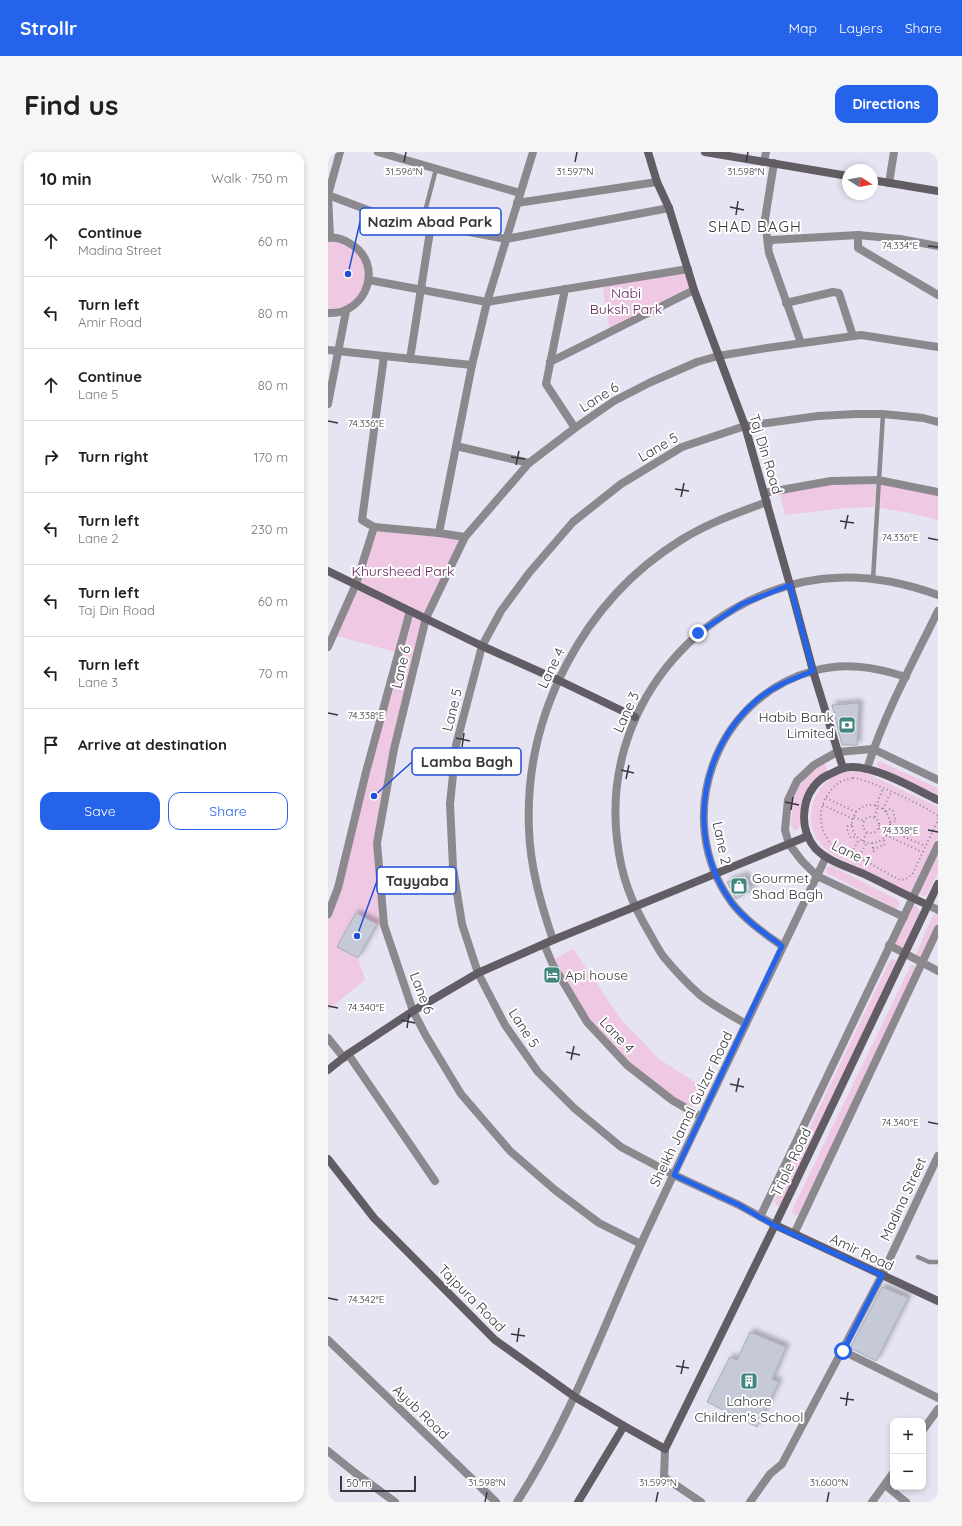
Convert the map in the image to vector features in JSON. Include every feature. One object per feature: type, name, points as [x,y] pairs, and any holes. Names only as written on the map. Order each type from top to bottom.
[{"type":"main road","name":"Taj Din Road","points":[[648,152],[657,182],[669,208],[694,290],[745,426],[813,671],[843,768]]},
{"type":"main road","points":[[705,152],[842,175]]},
{"type":"main road","points":[[878,181],[938,191]]},
{"type":"main road","points":[[328,571],[482,646],[635,717]]},
{"type":"main road","name":"Lane 1","points":[[928,906],[866,875],[826,858],[815,847],[808,836],[804,824],[804,812],[807,798],[822,778],[843,768],[851,767],[867,769],[893,779],[938,800]]},
{"type":"main road","points":[[328,1070],[346,1056],[413,1011],[478,973],[553,940],[808,836]]},
{"type":"main road","name":"Triple Road","points":[[665,1448],[775,1226],[938,884]]},
{"type":"main road","name":"Tajpura Road","points":[[328,1159],[374,1218],[495,1340],[575,1397],[665,1448]]},
{"type":"main road","name":"Amir Road","points":[[775,1226],[938,1301]]},
{"type":"main road","points":[[578,1502],[624,1426]]},
{"type":"street","points":[[328,313],[334,314],[346,311],[357,303],[365,293],[369,280],[368,267],[359,250],[343,240],[329,238],[328,195],[340,152]]},
{"type":"street","points":[[378,152],[520,193]]},
{"type":"street","points":[[439,533],[472,365],[487,302],[533,152]]},
{"type":"street","points":[[764,162],[766,152]]},
{"type":"street","points":[[889,183],[894,152]]},
{"type":"street","points":[[774,164],[765,219],[769,253],[800,343]]},
{"type":"street","points":[[517,203],[657,182]]},
{"type":"street","points":[[328,195],[381,215],[506,240],[669,208]]},
{"type":"street","points":[[410,359],[431,225]]},
{"type":"street","points":[[768,246],[770,240],[858,235],[900,238],[938,246]]},
{"type":"street","points":[[858,235],[858,248],[938,295]]},
{"type":"street","points":[[369,280],[487,302],[688,269]]},
{"type":"street","points":[[565,289],[546,384],[575,428]]},
{"type":"street","points":[[550,362],[694,290]]},
{"type":"street","points":[[786,303],[833,292],[840,293],[854,336]]},
{"type":"street","points":[[328,404],[346,311]]},
{"type":"street","name":"Lane 6","points":[[641,1244],[599,1223],[555,1190],[510,1151],[461,1094],[426,1036],[413,1011],[384,925],[377,843],[394,749],[426,618],[465,537],[529,463],[614,401],[651,382],[697,362],[718,356],[861,335],[938,347]]},
{"type":"street","points":[[328,350],[472,365]]},
{"type":"street","points":[[384,356],[362,520],[374,527],[465,537]]},
{"type":"street","name":"Lane 5","points":[[775,1226],[739,1205],[674,1175],[621,1147],[574,1108],[538,1072],[504,1025],[478,973],[462,924],[453,868],[450,804],[456,745],[482,646],[501,611],[529,573],[573,522],[621,484],[682,447],[745,426],[818,416],[883,414],[923,418],[938,422]]},
{"type":"street","points":[[456,446],[529,463]]},
{"type":"street","points":[[764,493],[831,481],[878,480],[938,492]]},
{"type":"street","name":"Lane 4","points":[[553,940],[541,904],[533,867],[529,829],[529,798],[535,752],[544,715],[558,680],[581,638],[610,601],[643,568],[688,536],[722,518],[767,502]]},
{"type":"street","points":[[328,647],[356,584],[374,527]]},
{"type":"street","name":"Lane 3","points":[[746,1024],[700,995],[694,989],[662,955],[634,907],[625,881],[620,860],[615,826],[615,798],[619,770],[635,717],[662,671],[698,633],[742,604],[790,585],[821,579],[853,577],[884,580],[915,587],[938,595]]},
{"type":"street","points":[[328,914],[338,888],[366,772],[410,611]]},
{"type":"street","points":[[867,769],[873,749],[906,676],[938,611]]},
{"type":"street","name":"Lane 2","points":[[782,946],[755,927],[732,903],[715,874],[706,843],[703,812],[707,780],[718,750],[735,723],[757,700],[783,682],[813,671],[836,667],[860,666],[906,676]]},
{"type":"street","points":[[904,917],[817,876],[802,861],[789,844],[785,830],[788,800],[797,781],[814,765],[837,752],[873,749],[938,780]]},
{"type":"street","points":[[760,1217],[938,845]]},
{"type":"street","name":"Sheikh Jamal Gulzar Road","points":[[517,1502],[531,1480],[575,1397],[612,1308],[641,1244],[782,946],[826,858]]},
{"type":"street","points":[[928,906],[938,910]]},
{"type":"street","points":[[794,1234],[938,929]]},
{"type":"street","name":"Lane 4","points":[[544,944],[553,965],[587,1022],[627,1065],[672,1100],[701,1117]]},
{"type":"street","points":[[889,945],[938,971]]},
{"type":"street","points":[[328,1038],[346,1056],[435,1181]]},
{"type":"street","name":"Madina Street","points":[[750,1502],[770,1474],[782,1464],[882,1275],[938,1156]]},
{"type":"street","name":"Ayub Road","points":[[328,1340],[496,1502]]},
{"type":"street","points":[[843,1351],[938,1398]]},
{"type":"street","points":[[926,1426],[938,1408]]},
{"type":"street","points":[[665,1448],[664,1477],[701,1502]]},
{"type":"street","points":[[328,1451],[395,1502]]},
{"type":"street","points":[[872,1502],[890,1478]]},
{"type":"street","points":[[885,1485],[906,1502]]},
{"type":"lane","points":[[422,223],[436,169]]},
{"type":"lane","points":[[873,579],[883,414]]},
{"type":"lane","points":[[918,1257],[929,1262],[938,1262]]},
{"type":"path","points":[[858,778],[883,788],[938,816],[938,820],[913,873],[908,878],[902,880],[860,857],[834,846],[826,838],[820,820],[826,798],[836,785],[844,779],[858,778]]},
{"type":"path","points":[[875,817],[883,788]]},
{"type":"path","points":[[883,809],[892,792]]},
{"type":"path","points":[[826,798],[856,812]]},
{"type":"path","points":[[823,805],[853,818],[864,820],[870,816],[875,817],[879,820],[879,828]]},
{"type":"path","points":[[868,805],[877,806],[883,809],[889,817],[889,831],[883,839],[872,843],[863,841],[859,839],[852,825],[853,818],[856,812],[868,805]]},
{"type":"path","points":[[886,812],[890,809],[893,811],[896,821],[890,823]]},
{"type":"path","points":[[864,820],[863,826],[867,832],[873,833],[879,828]]},
{"type":"path","points":[[852,825],[848,826],[847,831],[851,838],[857,836]]},
{"type":"path","points":[[879,828],[925,846]]},
{"type":"path","points":[[863,841],[867,832]]},
{"type":"path","points":[[886,835],[922,852]]},
{"type":"path","points":[[852,853],[859,839]]},
{"type":"path","points":[[873,849],[884,845],[885,843],[883,839]]},
{"type":"path","points":[[860,857],[867,842]]},
{"type":"path","points":[[872,843],[874,853]]},
{"type":"green space","points":[[328,238],[343,240],[363,255],[369,280],[357,303],[328,313]]},
{"type":"green space","name":"Nabi Buksh Park","points":[[688,269],[694,290],[610,332],[602,284]]},
{"type":"green space","points":[[848,483],[876,485],[874,507],[847,508],[785,515],[780,494],[833,484]]},
{"type":"green space","points":[[881,484],[938,495],[938,520],[880,508]]},
{"type":"green space","name":"Khursheed Park","points":[[374,527],[465,537],[426,618],[377,843],[384,925],[377,924],[355,913],[337,947],[358,958],[365,980],[328,1010],[328,914],[399,653],[333,635]]},
{"type":"green space","points":[[879,761],[938,788],[938,795],[878,767],[877,764]]},
{"type":"green space","points":[[824,763],[827,766],[827,771],[818,778],[805,796],[799,828],[794,830],[791,821],[794,798],[797,791],[804,781],[821,764]]},
{"type":"green space","points":[[854,771],[862,771],[938,807],[938,837],[912,894],[835,856],[822,846],[814,834],[811,816],[812,806],[819,790],[825,783],[835,776]]},
{"type":"green space","points":[[938,852],[938,873],[927,895],[921,895],[920,891]]},
{"type":"green space","points":[[832,866],[898,900],[900,905],[897,908],[894,908],[827,873],[826,868]]},
{"type":"green space","points":[[913,906],[916,906],[920,911],[904,947],[900,948],[896,946],[896,942]]},
{"type":"green space","points":[[938,913],[938,923],[922,957],[919,958],[916,954],[933,915]]},
{"type":"green space","points":[[573,949],[620,1018],[659,1059],[704,1088],[692,1110],[638,1070],[590,1023],[555,959]]},
{"type":"green space","points":[[890,960],[896,960],[896,963],[781,1206],[777,1206],[775,1200]]},
{"type":"green space","points":[[911,965],[914,965],[916,970],[799,1214],[795,1215],[792,1212],[794,1206]]},
{"type":"building","name":"Habib Bank Limited","points":[[859,703],[857,745],[842,745],[832,705]]},
{"type":"building","name":"Gourmet Shad Bagh","points":[[745,875],[752,890],[736,899],[727,882]]},
{"type":"building","points":[[356,913],[377,924],[358,958],[337,947]]},
{"type":"building","points":[[882,1287],[908,1298],[876,1361],[850,1348]]},
{"type":"building","points":[[750,1332],[786,1347],[772,1379],[779,1382],[757,1427],[707,1402],[730,1357],[737,1360]]},
{"type":"place","name":"Nazim Abad Park","points":[[348,274]]},
{"type":"place","name":"Habib Bank Limited","points":[[847,725]]},
{"type":"place","name":"Lamba Bagh","points":[[374,796]]},
{"type":"place","name":"Gourmet Shad Bagh","points":[[739,886]]},
{"type":"place","name":"Tayyaba","points":[[357,936]]},
{"type":"place","name":"Api house","points":[[552,975]]},
{"type":"place","name":"Lahore Children's School","points":[[749,1381]]},
{"type":"district","name":"SHAD BAGH","points":[[755,227]]},
{"type":"route","points":[[698,633],[742,604],[790,585],[813,671],[783,682],[757,700],[735,723],[718,750],[707,780],[703,812],[706,843],[715,874],[732,903],[755,927],[782,946],[674,1175],[739,1205],[775,1226],[882,1275],[843,1351]]}]
